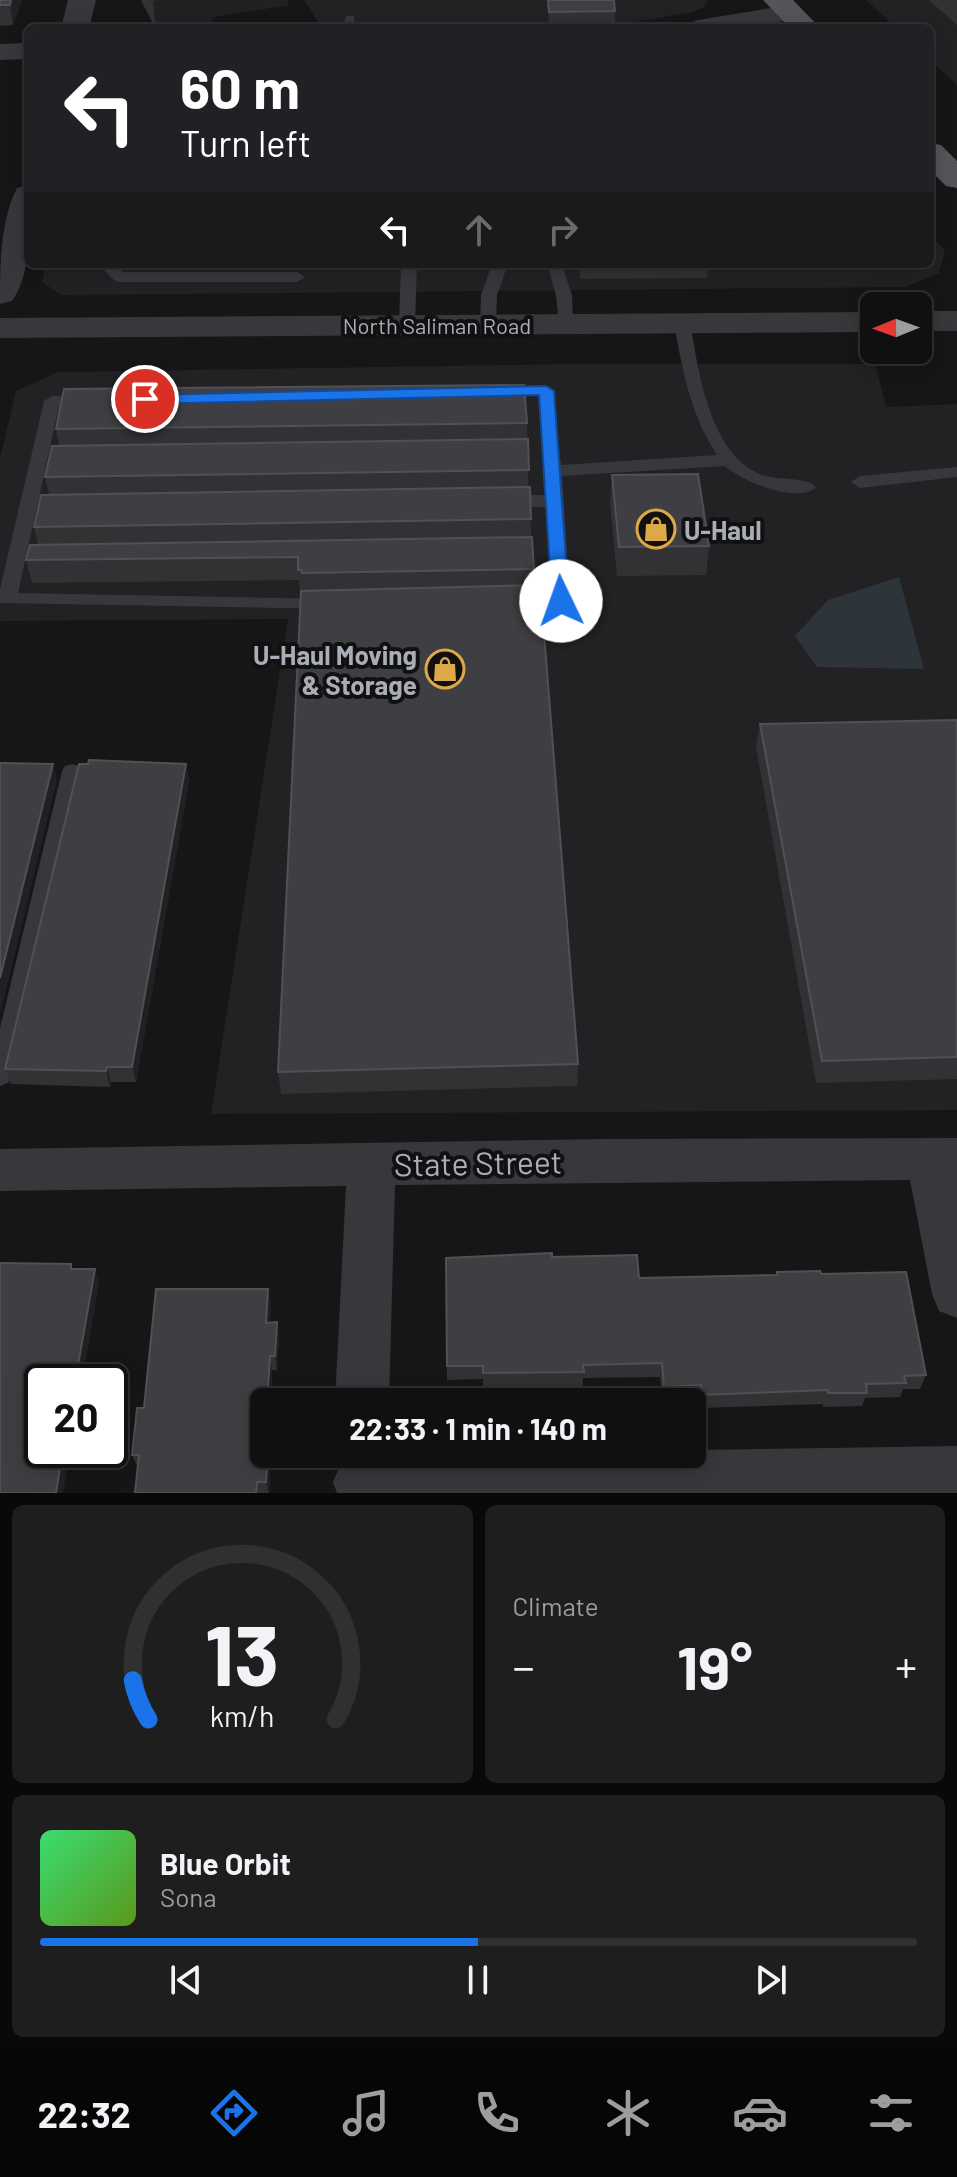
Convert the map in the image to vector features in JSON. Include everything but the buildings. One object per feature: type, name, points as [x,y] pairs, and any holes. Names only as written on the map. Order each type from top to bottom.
[{"type":"main road","points":[[934,156],[957,179]]},
{"type":"street","points":[[76,24],[82,0]]},
{"type":"street","points":[[725,24],[791,14]]},
{"type":"street","points":[[0,52],[24,51]]},
{"type":"street","points":[[1,290],[24,210]]},
{"type":"street","points":[[932,321],[957,321]]},
{"type":"street","name":"North Saliman Road","points":[[0,328],[860,322]]},
{"type":"street","points":[[944,1159],[957,1294]]},
{"type":"street","name":"State Street","points":[[0,1170],[944,1159]]},
{"type":"street","points":[[363,1388],[371,1164]]},
{"type":"street","points":[[360,1476],[957,1473]]},
{"type":"lane","points":[[110,268],[119,277],[297,277]]},
{"type":"lane","points":[[407,325],[409,268]]},
{"type":"lane","points":[[488,325],[489,295],[499,268]]},
{"type":"lane","points":[[555,268],[564,295],[567,324]]},
{"type":"lane","points":[[682,323],[697,390],[729,460],[760,480],[807,487]]},
{"type":"lane","points":[[483,392],[546,391],[547,460],[555,501],[550,551],[561,601],[484,603]]},
{"type":"lane","points":[[100,400],[52,401],[46,461],[36,509],[24,560],[7,599],[347,605]]},
{"type":"lane","points":[[547,460],[729,460]]},
{"type":"lane","points":[[860,482],[957,472]]},
{"type":"lane","points":[[491,502],[555,501]]},
{"type":"lane","points":[[0,1076],[72,771]]},
{"type":"shaded area","points":[[304,0],[707,2],[693,12],[622,24],[319,24]]},
{"type":"shaded area","points":[[866,0],[957,0],[957,85],[934,64],[934,24],[892,24]]},
{"type":"shaded area","points":[[934,239],[945,251],[939,273],[905,287],[61,295],[42,282],[45,268],[934,268]]},
{"type":"shaded area","points":[[578,364],[875,364],[886,407],[957,404],[957,1110],[211,1114],[288,619],[0,621],[0,458],[16,391],[58,372]]},
{"type":"shaded area","points":[[899,577],[924,669],[817,667],[795,636],[828,600]]},
{"type":"place","name":"U-Haul","points":[[656,529]]},
{"type":"place","name":"U-Haul Moving & Storage","points":[[445,669]]},
{"type":"route","points":[[145,399],[546,391],[561,601]]}]
